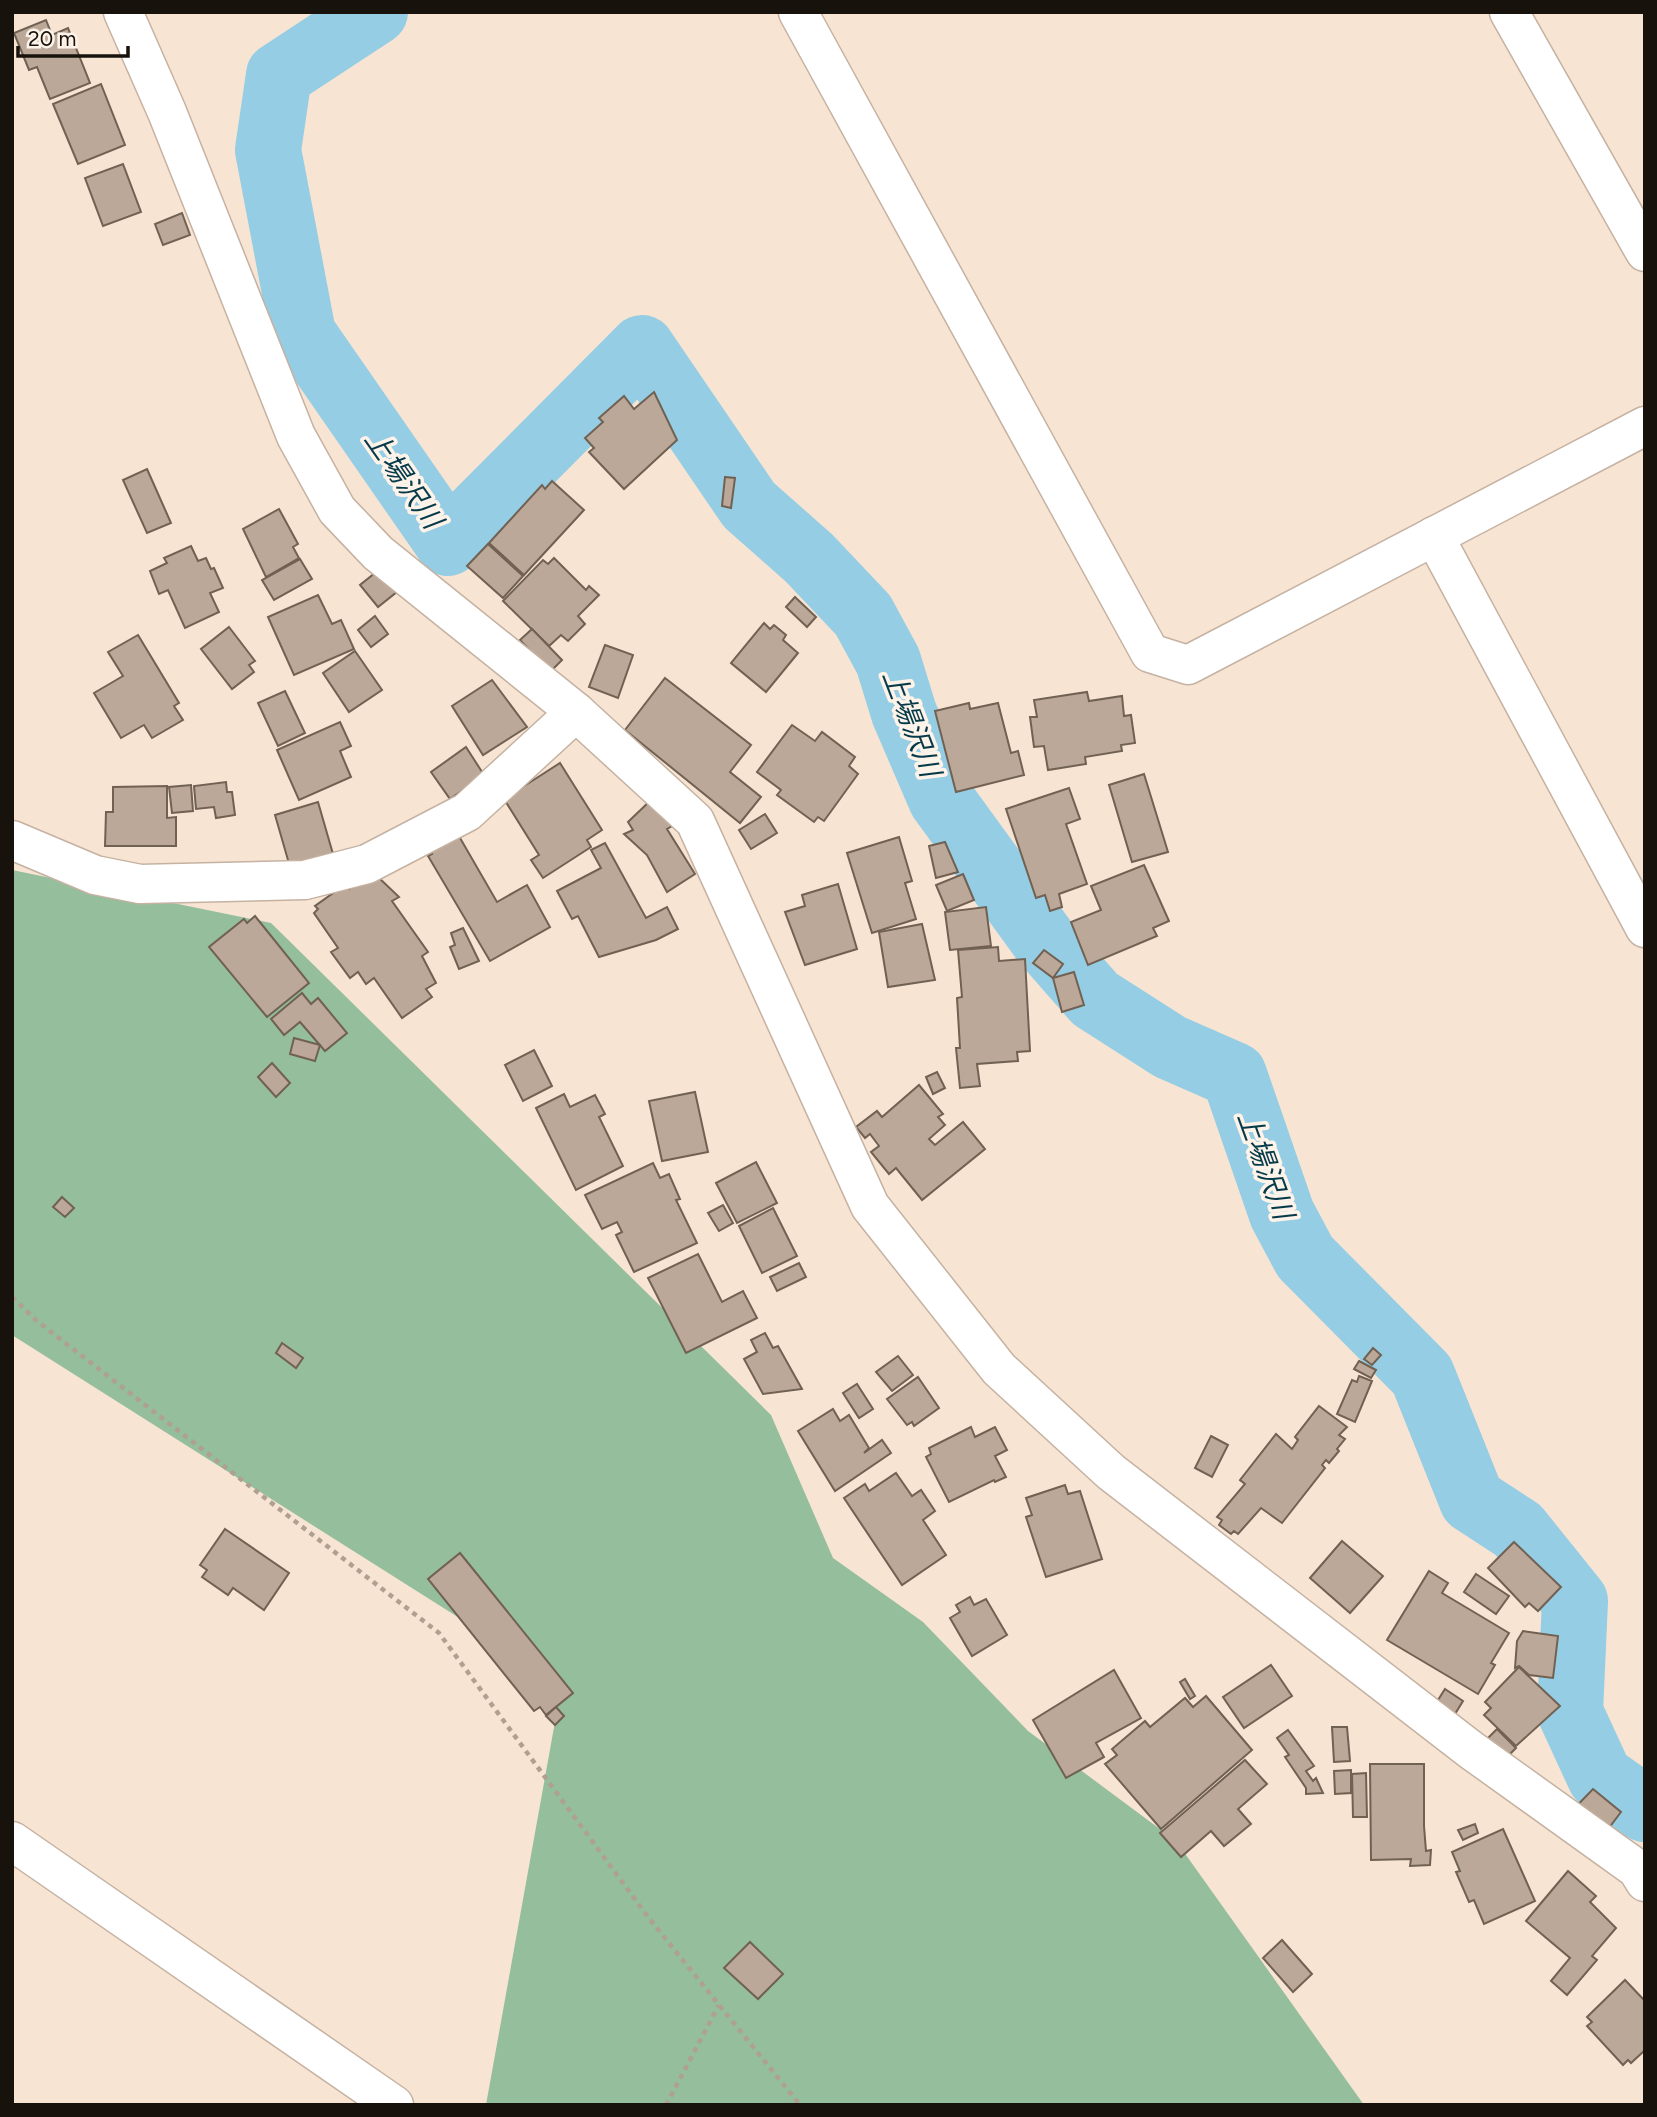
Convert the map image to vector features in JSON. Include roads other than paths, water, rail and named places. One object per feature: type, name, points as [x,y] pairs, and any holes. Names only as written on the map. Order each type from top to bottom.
[{"type":"street","points":[[123,12],[167,112],[296,436],[337,510],[378,554],[576,712],[695,821],[870,1206],[999,1369],[1111,1472],[1471,1750],[1637,1870],[1645,1882]]},
{"type":"street","points":[[798,12],[1150,653],[1188,665],[1645,426]]},
{"type":"street","points":[[1509,12],[1645,252]]},
{"type":"street","points":[[1434,536],[1645,928]]},
{"type":"street","points":[[12,840],[95,875],[140,884],[304,880],[367,864],[467,812],[576,712]]},
{"type":"street","points":[[12,1841],[394,2105]]},
{"type":"waterway","name":"上場沢川","points":[[375,12],[279,75],[268,150],[303,334],[448,543],[642,348],[749,505],[809,558],[863,615],[888,661],[904,713],[941,799],[1045,942],[1095,999],[1170,1047],[1234,1075],[1282,1214],[1305,1257],[1422,1375],[1472,1500],[1518,1530],[1575,1601],[1570,1712],[1600,1777],[1645,1809]]}]
